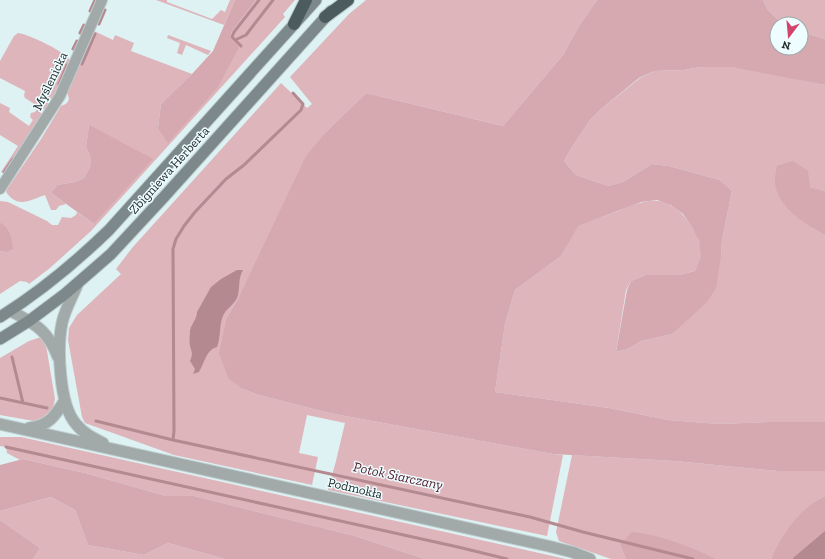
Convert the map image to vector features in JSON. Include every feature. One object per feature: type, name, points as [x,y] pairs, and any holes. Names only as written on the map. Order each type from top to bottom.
[{"type":"highway","points":[[294,24],[306,0]]},
{"type":"highway","points":[[325,17],[348,0]]},
{"type":"main road","name":"Zbigniewa Herberta","points":[[0,317],[45,287],[109,230],[316,0]]},
{"type":"main road","name":"Zbigniewa Herberta","points":[[0,339],[29,321],[78,283],[123,242],[340,0]]},
{"type":"street","name":"Myślenicka","points":[[0,189],[60,96],[102,0]]},
{"type":"street","name":"Podmokła","points":[[78,283],[62,323],[59,362],[65,400],[68,412],[75,424],[91,437],[112,449]]},
{"type":"street","points":[[11,311],[37,326],[49,338],[59,362]]},
{"type":"street","points":[[22,429],[38,428],[51,421],[65,400]]},
{"type":"street","name":"Podmokła","points":[[0,424],[548,546],[572,552],[590,559]]},
{"type":"shaded area","points":[[156,0],[167,0],[167,2],[212,19],[221,10],[225,12],[230,0],[235,0],[224,25]]},
{"type":"shaded area","points":[[235,0],[256,0],[232,31],[230,38],[239,47],[218,87],[168,143],[158,128],[161,104],[213,51]]},
{"type":"shaded area","points":[[256,0],[295,0],[283,14],[285,17],[91,231],[50,268],[29,284],[27,282],[20,281],[0,294],[0,251],[6,252],[3,225],[0,222],[0,201],[8,202],[47,221],[52,225],[58,225],[62,217],[71,218],[76,215],[77,212],[94,224],[91,160],[90,167],[84,178],[75,182],[57,185],[51,193],[66,204],[59,206],[56,210],[51,210],[45,195],[29,201],[20,202],[15,200],[6,192],[61,106],[68,101],[69,98],[67,93],[69,87],[94,31],[113,40],[115,35],[134,43],[131,51],[192,74],[161,104],[158,128],[230,38],[232,31]],"holes":[[[89,125],[91,157],[86,147]]]},
{"type":"shaded area","points":[[366,0],[597,0],[579,26],[563,55],[503,126],[366,93],[327,131],[227,317],[243,389],[259,395],[329,413],[563,455],[547,536],[328,490],[345,423],[307,415],[299,453],[318,457],[312,485],[174,455],[85,423],[82,417],[68,340],[69,328],[77,315],[121,274],[116,269],[132,248],[281,83],[307,108],[312,104],[290,77],[349,14]]},
{"type":"shaded area","points":[[597,0],[763,0],[768,10],[774,16],[769,16],[769,56],[809,56],[809,34],[825,39],[825,85],[732,67],[700,67],[684,70],[654,71],[639,78],[601,109],[590,120],[564,161],[576,175],[608,186],[623,182],[652,164],[669,166],[720,180],[732,191],[722,240],[716,288],[707,302],[672,334],[641,341],[628,349],[616,352],[627,290],[631,281],[646,275],[679,275],[695,271],[701,256],[699,241],[683,214],[671,205],[657,200],[641,202],[578,226],[561,256],[515,290],[505,324],[495,392],[609,408],[668,420],[719,424],[825,422],[825,471],[778,471],[675,461],[553,454],[329,413],[259,395],[243,389],[229,379],[219,353],[227,317],[238,299],[306,156],[327,131],[366,93],[503,126],[563,55],[579,26]]},
{"type":"shaded area","points":[[763,0],[825,0],[825,39],[809,34],[809,16],[774,16],[768,10]]},
{"type":"shaded area","points":[[18,33],[38,40],[55,49],[62,53],[71,62],[59,89],[45,110],[25,98],[25,91],[0,78],[0,61],[14,36]]},
{"type":"shaded area","points":[[168,35],[211,51],[208,55],[186,45],[182,55],[177,53],[180,43],[167,38]]},
{"type":"shaded area","points":[[700,67],[732,67],[749,69],[825,85],[825,191],[810,187],[813,228],[825,235],[825,422],[719,424],[668,420],[609,408],[495,392],[505,324],[515,290],[561,256],[577,226],[639,203],[657,201],[674,207],[682,214],[694,231],[700,244],[701,256],[695,271],[679,275],[646,275],[631,281],[626,290],[616,352],[628,349],[641,341],[672,334],[721,256],[722,240],[732,191],[720,180],[669,166],[652,164],[623,182],[608,186],[576,175],[564,161],[590,120],[601,109],[640,78],[654,71],[684,70]]},
{"type":"shaded area","points":[[0,103],[10,108],[9,112],[29,126],[33,120],[30,117],[31,113],[35,112],[37,109],[44,116],[6,173],[1,172],[18,146],[0,135]]},
{"type":"shaded area","points":[[89,125],[153,159],[94,224],[51,193],[57,185],[75,182],[84,178],[90,167],[91,158],[86,147]]},
{"type":"shaded area","points":[[793,161],[808,171],[810,187],[825,191],[825,235],[809,226],[794,214],[781,200],[777,191],[775,182],[777,166]]},
{"type":"shaded area","points":[[0,222],[10,234],[12,241],[13,249],[6,252],[0,251]]},
{"type":"shaded area","points":[[237,270],[243,270],[241,273],[238,295],[223,316],[217,347],[210,351],[199,372],[193,374],[195,369],[190,361],[192,354],[190,330],[197,312],[211,287],[221,279]]},
{"type":"shaded area","points":[[41,337],[45,343],[47,351],[55,399],[53,408],[44,417],[34,421],[0,415],[0,358],[29,341]]},
{"type":"shaded area","points":[[0,437],[21,437],[566,559],[425,559],[355,536],[194,496],[166,496],[85,473],[23,459],[20,460],[7,453],[6,447],[0,446]]},
{"type":"shaded area","points":[[572,455],[675,461],[778,471],[825,471],[825,496],[809,507],[794,523],[775,550],[771,559],[717,559],[705,554],[620,545],[626,559],[611,559],[559,541],[556,532]]},
{"type":"shaded area","points":[[23,459],[85,473],[166,496],[194,496],[355,536],[425,559],[225,559],[168,543],[144,555],[88,545],[75,510],[51,497],[0,511],[0,465]]},
{"type":"shaded area","points":[[825,496],[825,559],[771,559],[786,531],[808,507]]},
{"type":"shaded area","points":[[51,497],[75,510],[88,545],[144,555],[168,543],[225,559],[33,559],[40,548],[0,520],[0,511]]},
{"type":"shaded area","points":[[0,520],[40,548],[33,559],[0,559]]},
{"type":"shaded area","points":[[825,531],[825,559],[793,559],[793,558]]},
{"type":"shaded area","points":[[632,532],[665,539],[717,559],[626,559],[620,545]]},
{"type":"waterway","points":[[90,11],[95,0]]},
{"type":"waterway","points":[[241,46],[232,37],[234,32],[259,0]]},
{"type":"waterway","points":[[235,40],[246,35],[273,0]]},
{"type":"waterway","points":[[99,24],[105,10]]},
{"type":"waterway","points":[[80,33],[84,25]]},
{"type":"waterway","points":[[82,64],[95,34]]},
{"type":"waterway","points":[[73,49],[77,41]]},
{"type":"waterway","points":[[59,84],[67,65]]},
{"type":"waterway","points":[[173,440],[173,249],[176,239],[195,212],[226,179],[244,165],[301,110],[303,104],[293,93]]},
{"type":"waterway","points":[[4,172],[13,159]]},
{"type":"waterway","points":[[12,357],[23,403]]},
{"type":"waterway","name":"Potok Siarczany","points":[[0,398],[47,408]]},
{"type":"waterway","name":"Potok Siarczany","points":[[96,421],[173,440],[530,517],[583,532],[693,559]]},
{"type":"waterway","points":[[6,447],[507,559]]}]
